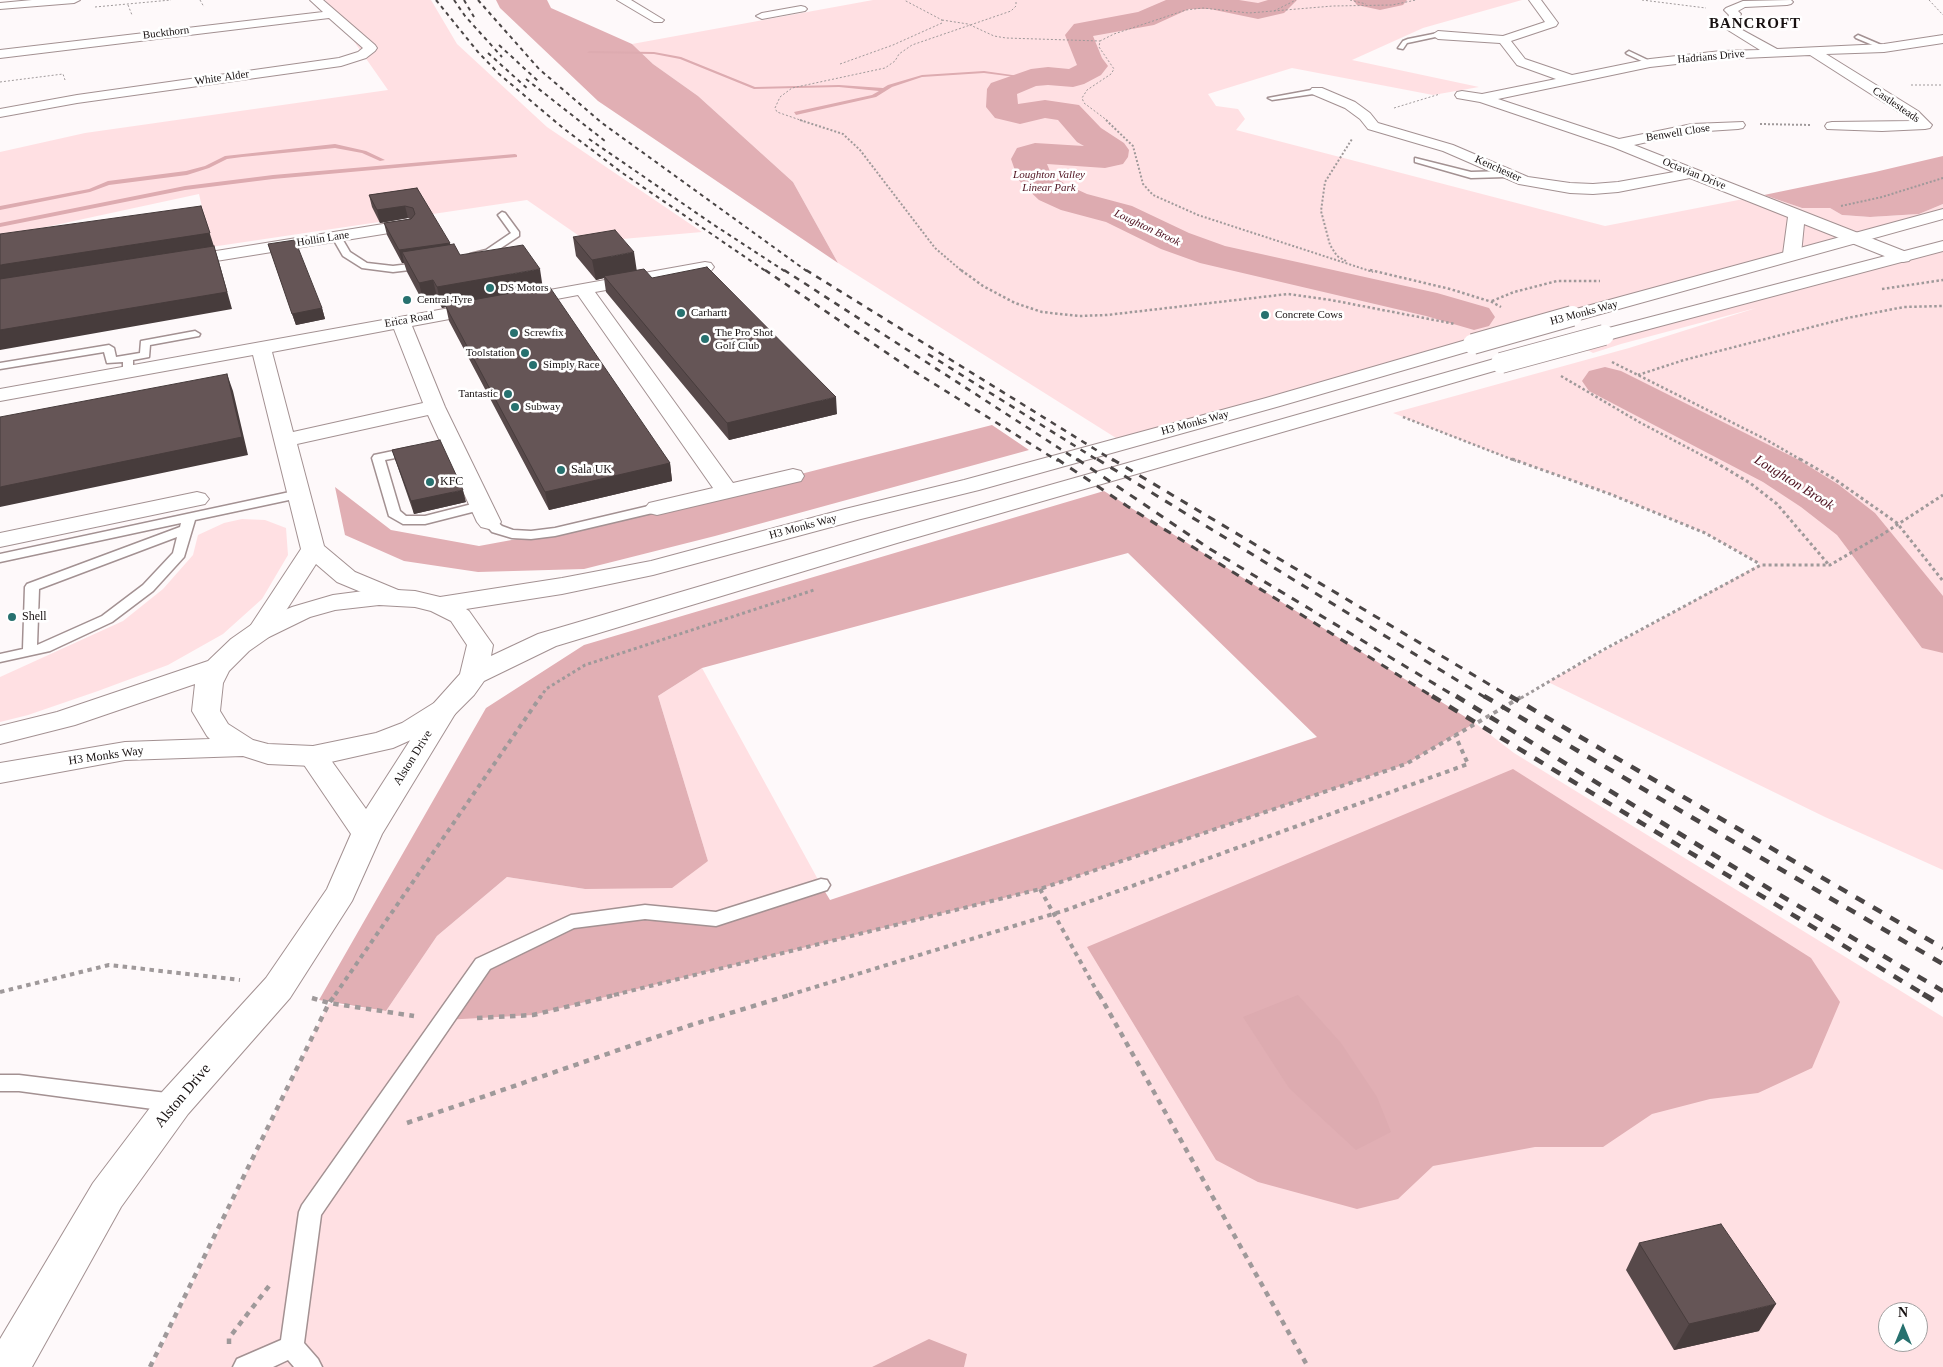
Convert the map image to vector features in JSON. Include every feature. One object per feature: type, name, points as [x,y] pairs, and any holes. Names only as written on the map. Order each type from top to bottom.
[{"type":"street","points":[[0,6],[74,0]]},
{"type":"street","name":"White Alder","points":[[0,113],[77,99],[341,62],[362,55],[370,48],[316,0]]},
{"type":"street","points":[[623,0],[658,20]]},
{"type":"street","points":[[1438,35],[1504,40],[1552,23],[1536,0]]},
{"type":"street","points":[[1773,52],[1729,27],[1735,14],[1730,10],[1743,4],[1787,2]]},
{"type":"street","points":[[768,4],[784,12]]},
{"type":"street","points":[[762,16],[801,9]]},
{"type":"street","name":"Buckthorn","points":[[0,54],[332,14]]},
{"type":"street","name":"Hadrians Drive","points":[[1482,98],[1650,63],[1721,55],[1884,48],[1943,39]]},
{"type":"street","points":[[1504,40],[1521,62],[1570,79]]},
{"type":"street","name":"Castlesteads","points":[[1814,52],[1913,114],[1925,125],[1882,128],[1832,126]]},
{"type":"street","name":"Kenchester","points":[[1317,91],[1350,105],[1365,116],[1373,126],[1448,148],[1524,181],[1594,189],[1618,187],[1692,173]]},
{"type":"street","points":[[1462,95],[1482,98]]},
{"type":"street","name":"Octavian Drive","points":[[1482,98],[1618,144],[1903,257]]},
{"type":"street","name":"Benwell Close","points":[[1618,144],[1692,128],[1738,125]]},
{"type":"street","name":"H3 Monks Way","points":[[440,605],[562,586],[653,568],[1038,467],[1792,254],[1943,214]]},
{"type":"street","points":[[1792,254],[1797,215]]},
{"type":"street","name":"Hollin Lane","points":[[164,264],[408,225]]},
{"type":"street","points":[[474,675],[548,640],[889,538],[1501,363],[1943,246]]},
{"type":"street","name":"Erica Road","points":[[0,395],[128,365],[261,348],[705,267]]},
{"type":"street","points":[[583,289],[727,491]]},
{"type":"street","points":[[401,322],[449,443],[484,514]]},
{"type":"street","points":[[261,348],[313,549],[346,577],[394,597]]},
{"type":"street","points":[[285,440],[435,407]]},
{"type":"street","points":[[657,508],[793,476]]},
{"type":"street","points":[[0,540],[191,515]]},
{"type":"street","points":[[260,631],[313,549]]},
{"type":"street","points":[[394,597],[415,599],[440,605],[460,616],[480,645],[474,675],[464,689],[444,709],[412,729],[383,741],[313,756],[268,754],[243,747],[217,730],[206,710],[209,683],[218,667],[232,652],[260,631],[301,612],[333,603],[394,597]]},
{"type":"street","points":[[0,735],[65,719],[218,667]]},
{"type":"street","name":"Alston Drive","points":[[8,1367],[106,1195],[175,1103],[278,988],[341,893],[367,833],[444,709]]},
{"type":"street","name":"H3 Monks Way","points":[[0,773],[125,751],[243,747]]},
{"type":"street","points":[[313,756],[367,833]]},
{"type":"lane","points":[[1401,48],[1405,42],[1410,40],[1438,35]]},
{"type":"lane","points":[[1858,37],[1884,48]]},
{"type":"lane","points":[[1628,53],[1650,63]]},
{"type":"lane","points":[[1272,98],[1317,91]]},
{"type":"lane","points":[[1418,160],[1470,175],[1506,174]]},
{"type":"lane","points":[[460,259],[489,252],[516,234],[502,215]]},
{"type":"lane","points":[[336,237],[346,254],[365,266],[394,269],[432,264]]},
{"type":"lane","points":[[0,366],[109,348],[111,361],[128,365],[144,355],[145,343],[195,334]]},
{"type":"lane","points":[[425,448],[378,458],[394,513],[403,520],[425,520],[484,514],[497,529],[512,534],[531,535],[555,532],[657,508]]},
{"type":"lane","points":[[0,558],[191,515],[299,494]]},
{"type":"lane","points":[[0,658],[45,648],[107,620],[148,588],[178,554],[191,515]]},
{"type":"lane","points":[[30,651],[32,587],[191,515]]},
{"type":"lane","points":[[310,1367],[292,1347],[310,1212],[482,964],[571,922],[645,912],[716,919],[821,885]]},
{"type":"lane","points":[[0,1082],[175,1103]]},
{"type":"lane","points":[[245,1367],[292,1347]]},
{"type":"path","points":[[90,8],[171,0]]},
{"type":"path","points":[[200,0],[204,7]]},
{"type":"path","points":[[904,0],[942,20],[968,24],[994,36],[1077,42],[1100,41],[1114,34],[1191,9],[1213,8],[1249,13],[1333,6],[1382,6],[1416,0]]},
{"type":"path","points":[[1016,0],[1016,6],[1011,11],[940,33],[912,45],[899,54],[895,61],[885,68],[792,88],[780,97],[775,108],[777,112],[784,116],[836,130],[843,134],[860,150],[935,248],[955,266],[983,286],[1015,303],[1042,312],[1107,315],[1288,294],[1331,300],[1456,324]]},
{"type":"path","points":[[1270,12],[1296,0]]},
{"type":"path","points":[[1350,0],[1382,6]]},
{"type":"path","points":[[1642,0],[1730,10]]},
{"type":"path","points":[[1929,0],[1943,15]]},
{"type":"path","points":[[128,5],[132,15]]},
{"type":"path","points":[[840,64],[893,45],[942,23],[942,20]]},
{"type":"path","points":[[1100,41],[1102,53],[1114,69],[1111,74],[1087,90],[1082,98],[1084,103],[1112,124],[1133,146],[1141,178],[1147,190],[1167,202],[1198,215],[1378,273],[1458,291],[1502,307]]},
{"type":"path","points":[[1909,85],[1943,85]]},
{"type":"path","points":[[1738,125],[1832,126]]},
{"type":"path","points":[[1638,375],[1684,360],[1847,318],[1904,307],[1943,306]]},
{"type":"path","points":[[1608,360],[1773,444],[1833,478],[1897,523],[1943,581]]},
{"type":"path","points":[[1555,372],[1639,422],[1700,453],[1750,483],[1777,504],[1830,565]]},
{"type":"path","points":[[1402,417],[1492,452],[1610,494],[1704,533],[1760,565]]},
{"type":"path","points":[[0,992],[109,965],[235,979],[278,988],[328,1003],[444,1020],[533,1015],[1040,889],[1406,764],[1603,650],[1760,565],[1830,565],[1883,534],[1897,523],[1943,495]]},
{"type":"path","points":[[150,1367],[328,1003],[546,688],[585,665],[818,588]]},
{"type":"path","points":[[400,1126],[691,1024],[1054,914],[1468,764],[1455,735]]},
{"type":"path","points":[[1040,889],[1308,1367]]},
{"type":"path","points":[[229,1348],[229,1338],[271,1284]]},
{"type":"green space","points":[[325,0],[431,0],[457,44],[547,127],[702,232],[588,242],[527,200],[211,247],[199,194],[0,237],[0,152],[85,133],[388,90]]},
{"type":"green space","name":"Loughton Valley Linear Park","points":[[873,0],[1522,0],[1423,28],[1352,60],[1479,87],[1433,95],[1292,68],[1208,94],[1216,106],[1238,109],[1245,119],[1236,130],[1605,226],[1764,195],[1802,208],[1830,208],[1842,215],[1870,217],[1919,214],[1943,204],[1943,214],[1124,443],[838,263],[793,182],[698,96],[653,64],[632,44]]},
{"type":"green space","points":[[1943,246],[1943,870],[1825,817],[1548,682],[1760,564],[1705,533],[1610,494],[1492,452],[1393,413],[1629,348],[1756,308],[1593,353],[1578,345]]},
{"type":"green space","points":[[242,519],[265,520],[286,528],[288,555],[262,599],[223,634],[168,665],[28,715],[0,722],[0,677],[123,621],[163,589],[193,555],[198,535],[224,523]]},
{"type":"green space","points":[[702,668],[821,885],[533,1015],[1040,889],[1406,764],[1475,723],[1514,753],[1943,1017],[1943,1367],[152,1367],[329,1003],[386,1011],[437,936],[507,877],[585,889],[708,861],[658,696]]},
{"type":"shaded area","points":[[496,0],[547,0],[551,8],[632,44],[653,64],[698,96],[793,182],[838,263],[598,101],[500,8]]},
{"type":"shaded area","points":[[1943,156],[1943,204],[1919,214],[1870,217],[1842,215],[1830,208],[1802,208],[1764,195],[1875,172]]},
{"type":"shaded area","points":[[992,425],[1029,450],[715,536],[584,569],[478,572],[404,561],[345,535],[335,487],[391,530],[479,546],[555,532],[793,476]]},
{"type":"shaded area","points":[[1104,491],[1475,723],[1406,764],[1040,889],[533,1015],[444,1020],[483,964],[571,922],[645,912],[716,919],[821,885],[830,900],[1317,737],[1128,553],[702,668],[658,696],[708,861],[672,888],[585,889],[507,877],[437,936],[386,1011],[319,1000],[486,708],[584,645]]},
{"type":"shaded area","points":[[1513,769],[1811,958],[1840,1002],[1812,1068],[1758,1093],[1710,1099],[1652,1114],[1603,1147],[1535,1147],[1433,1166],[1398,1199],[1357,1209],[1258,1182],[1216,1160],[1087,947]]},
{"type":"shaded area","points":[[1298,995],[1341,1043],[1377,1097],[1391,1132],[1356,1150],[1289,1088],[1243,1017]]},
{"type":"shaded area","points":[[929,1339],[967,1354],[964,1367],[872,1367]]},
{"type":"building","points":[[417,188],[450,243],[399,250],[384,223],[411,219],[415,214],[413,208],[405,206],[377,210],[369,195]]},
{"type":"building","points":[[201,206],[210,233],[0,265],[0,234]]},
{"type":"building","points":[[615,230],[634,252],[592,260],[573,237]]},
{"type":"building","points":[[295,240],[322,308],[292,314],[268,244]]},
{"type":"building","points":[[454,244],[460,255],[523,245],[540,269],[437,287],[433,280],[419,283],[402,252]]},
{"type":"building","points":[[214,246],[227,292],[0,330],[0,279]]},
{"type":"building","points":[[707,267],[836,397],[727,423],[604,276],[644,269],[652,278]]},
{"type":"building","points":[[549,286],[670,463],[545,492],[445,305]]},
{"type":"building","points":[[227,374],[242,437],[0,487],[0,417]]},
{"type":"building","name":"KFC","points":[[440,440],[463,490],[411,501],[392,450]]},
{"type":"building","points":[[1721,1224],[1776,1304],[1689,1324],[1639,1243]]},
{"type":"waterway","name":"Loughton Brook","points":[[1284,0],[1275,7],[1258,11],[1210,1],[1185,1],[1145,19],[1084,30],[1079,35],[1088,60],[1093,66],[1091,69],[1073,78],[1048,76],[1031,78],[1002,89],[1002,107],[1006,111],[1020,114],[1045,109],[1068,112],[1089,135],[1112,150],[1111,157],[1105,158],[1035,153],[1029,155],[1028,159],[1036,179],[1052,192],[1074,202],[1119,214],[1175,241],[1214,255],[1437,306],[1474,317]]},
{"type":"waterway","name":"Loughton Brook","points":[[1366,0],[1380,2],[1394,0]]},
{"type":"waterway","points":[[589,52],[654,53],[681,58],[754,88],[839,86],[884,90]]},
{"type":"waterway","points":[[884,90],[890,86],[922,76],[984,72],[1031,78]]},
{"type":"waterway","points":[[796,113],[874,96],[884,90]]},
{"type":"waterway","points":[[0,208],[90,190],[108,183],[187,173],[207,167],[225,158],[242,155],[335,146],[364,152],[382,160]]},
{"type":"waterway","points":[[0,225],[185,188],[273,177],[515,156]]},
{"type":"waterway","name":"Loughton Brook","points":[[1605,381],[1781,471],[1820,496],[1856,524],[1943,635]]},
{"type":"railway","points":[[436,0],[478,52],[499,74],[563,128],[621,172],[767,272]]},
{"type":"railway","points":[[454,0],[465,16],[502,57]]},
{"type":"railway","points":[[464,0],[474,17]]},
{"type":"railway","points":[[478,0],[539,69],[602,123],[808,272]]},
{"type":"railway","points":[[499,45],[538,81]]},
{"type":"railway","points":[[488,53],[529,90]]},
{"type":"railway","points":[[526,79],[605,141]]},
{"type":"railway","points":[[589,139],[786,272]]},
{"type":"railway","points":[[765,270],[912,370],[1058,461]]},
{"type":"railway","points":[[784,270],[1079,461]]},
{"type":"railway","points":[[806,270],[1114,461]]},
{"type":"railway","points":[[928,354],[1099,461]]},
{"type":"railway","points":[[1057,459],[1127,506],[1435,698]]},
{"type":"railway","points":[[1077,459],[1210,549],[1458,698]]},
{"type":"railway","points":[[1097,459],[1486,698]]},
{"type":"railway","points":[[1112,459],[1512,698]]},
{"type":"railway","points":[[1432,696],[1925,995]]},
{"type":"railway","points":[[1456,696],[1768,888],[1943,991]]},
{"type":"railway","points":[[1484,696],[1943,964]]},
{"type":"railway","points":[[1510,696],[1943,948]]},
{"type":"railway","points":[[1923,994],[1943,1006]]},
{"type":"place","name":"DS Motors","points":[[490,288]]},
{"type":"place","name":"Central Tyre","points":[[407,300]]},
{"type":"place","name":"Carhartt","points":[[681,313]]},
{"type":"place","name":"Concrete Cows","points":[[1265,315]]},
{"type":"place","name":"Screwfix","points":[[514,333]]},
{"type":"place","name":"The Pro Shot Golf Club","points":[[705,339]]},
{"type":"place","name":"Toolstation","points":[[525,353]]},
{"type":"place","name":"Simply Race","points":[[533,365]]},
{"type":"place","name":"Tantastic","points":[[508,394]]},
{"type":"place","name":"Subway","points":[[515,407]]},
{"type":"place","name":"Sala UK","points":[[561,470]]},
{"type":"place","name":"KFC","points":[[430,482]]},
{"type":"place","name":"Shell","points":[[12,617]]},
{"type":"district","name":"BANCROFT","points":[[1755,24]]}]
